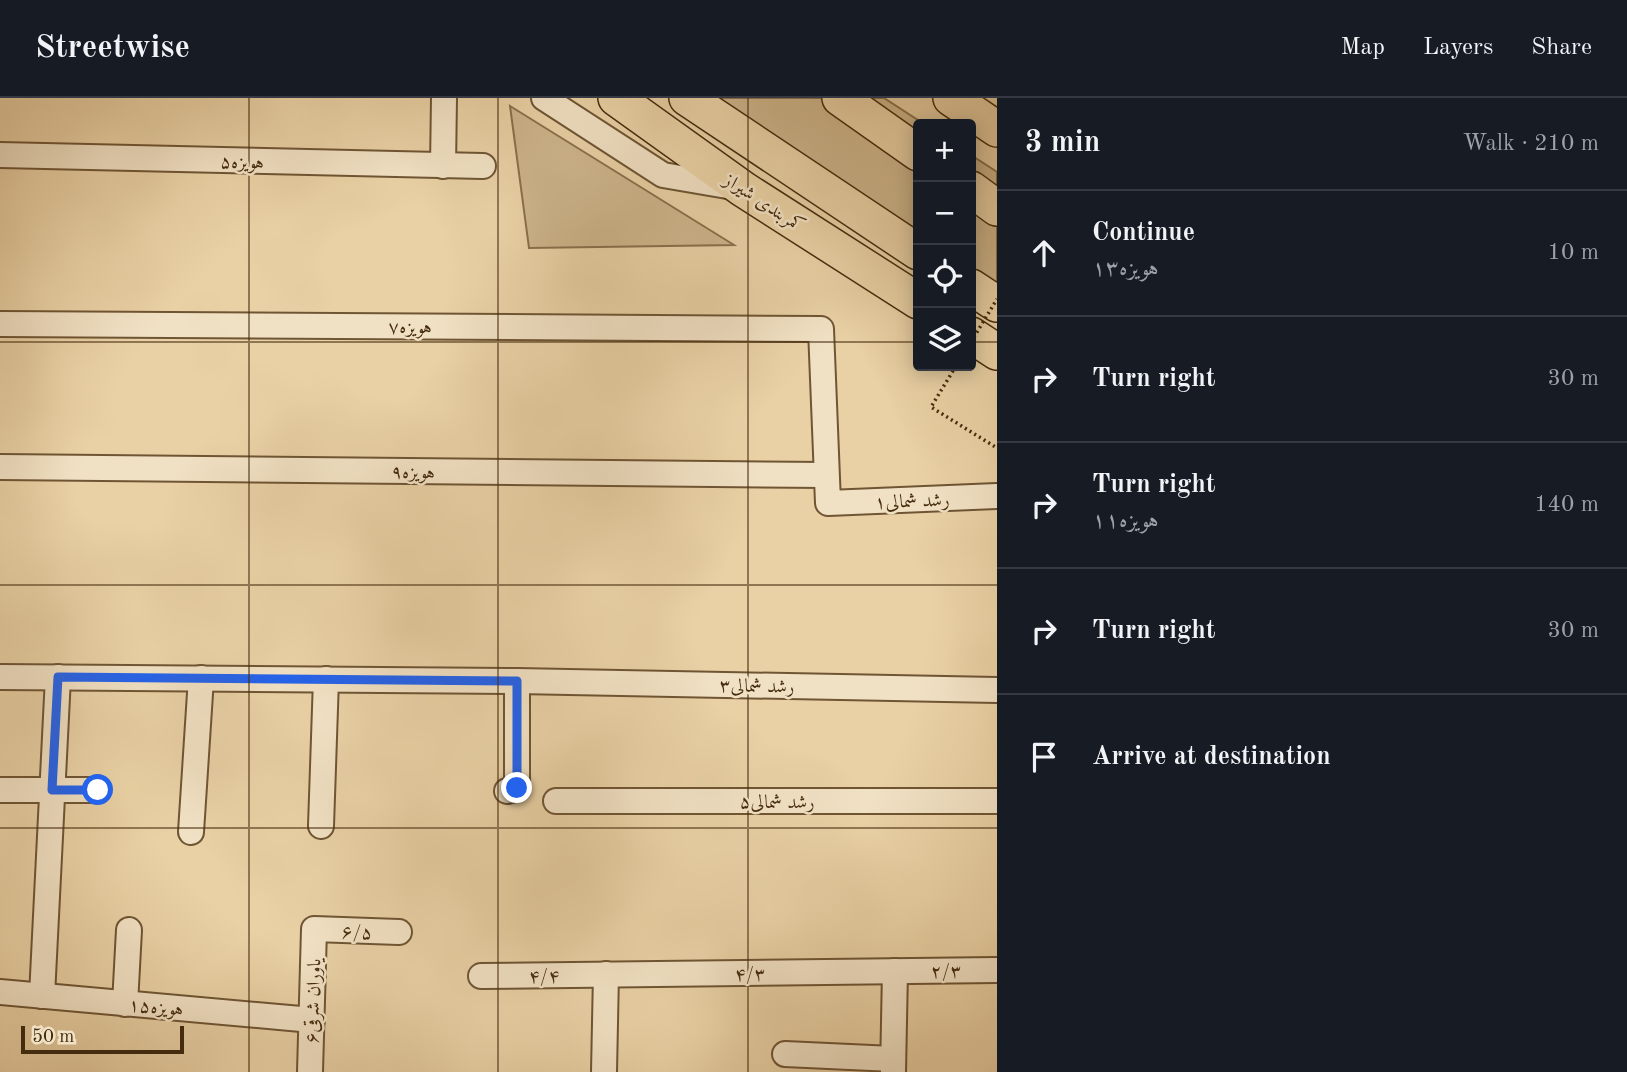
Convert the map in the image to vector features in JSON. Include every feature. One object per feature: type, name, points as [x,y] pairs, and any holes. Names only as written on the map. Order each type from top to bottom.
[{"type":"highway","name":"کمربندی شیراز","points":[[615,98],[743,189],[913,298]]},
{"type":"highway","points":[[687,98],[913,249]]},
{"type":"highway","points":[[840,98],[913,149]]},
{"type":"highway","points":[[951,98],[997,129]]},
{"type":"highway","points":[[976,193],[997,208]]},
{"type":"highway","points":[[976,290],[997,304]]},
{"type":"highway","points":[[976,338],[997,352]]},
{"type":"street","points":[[443,166],[444,98]]},
{"type":"street","points":[[544,98],[663,174],[743,189]]},
{"type":"street","name":"هویزه۵","points":[[0,155],[483,166]]},
{"type":"street","name":"هویزه۷","points":[[0,324],[821,329],[827,475]]},
{"type":"street","name":"هویزه۹","points":[[0,467],[827,475]]},
{"type":"street","name":"رشد شمالی۱","points":[[827,475],[828,503],[997,496]]},
{"type":"street","name":"رشد شمالی۳","points":[[0,677],[517,681],[997,690]]},
{"type":"street","points":[[41,996],[58,677]]},
{"type":"street","points":[[191,832],[201,678]]},
{"type":"street","points":[[321,826],[326,679]]},
{"type":"street","points":[[507,791],[517,788],[517,681]]},
{"type":"street","points":[[0,790],[98,790]]},
{"type":"street","name":"رشد شمالی۵","points":[[556,801],[997,801]]},
{"type":"street","name":"۶/۵","points":[[314,929],[399,932]]},
{"type":"street","name":"یاوران شرقی۶","points":[[310,1072],[314,929]]},
{"type":"street","points":[[125,1004],[129,930]]},
{"type":"street","name":"۲/۳","points":[[895,971],[997,970]]},
{"type":"street","points":[[785,1054],[893,1066],[895,971]]},
{"type":"street","name":"۴/۳","points":[[606,974],[895,971]]},
{"type":"street","points":[[604,1072],[606,974]]},
{"type":"street","name":"۴/۴","points":[[481,976],[606,974]]},
{"type":"street","name":"هویزه۱۵","points":[[0,992],[312,1020]]},
{"type":"path","points":[[976,334],[997,299]]},
{"type":"path","points":[[954,371],[931,407],[997,447]]},
{"type":"shaded area","points":[[672,98],[884,98],[916,119],[913,119],[913,263]]},
{"type":"shaded area","points":[[510,106],[734,245],[529,248]]},
{"type":"shaded area","points":[[976,158],[997,172],[997,319],[976,305]]},
{"type":"route","points":[[98,790],[52,790],[58,677],[517,681],[517,788]]}]
